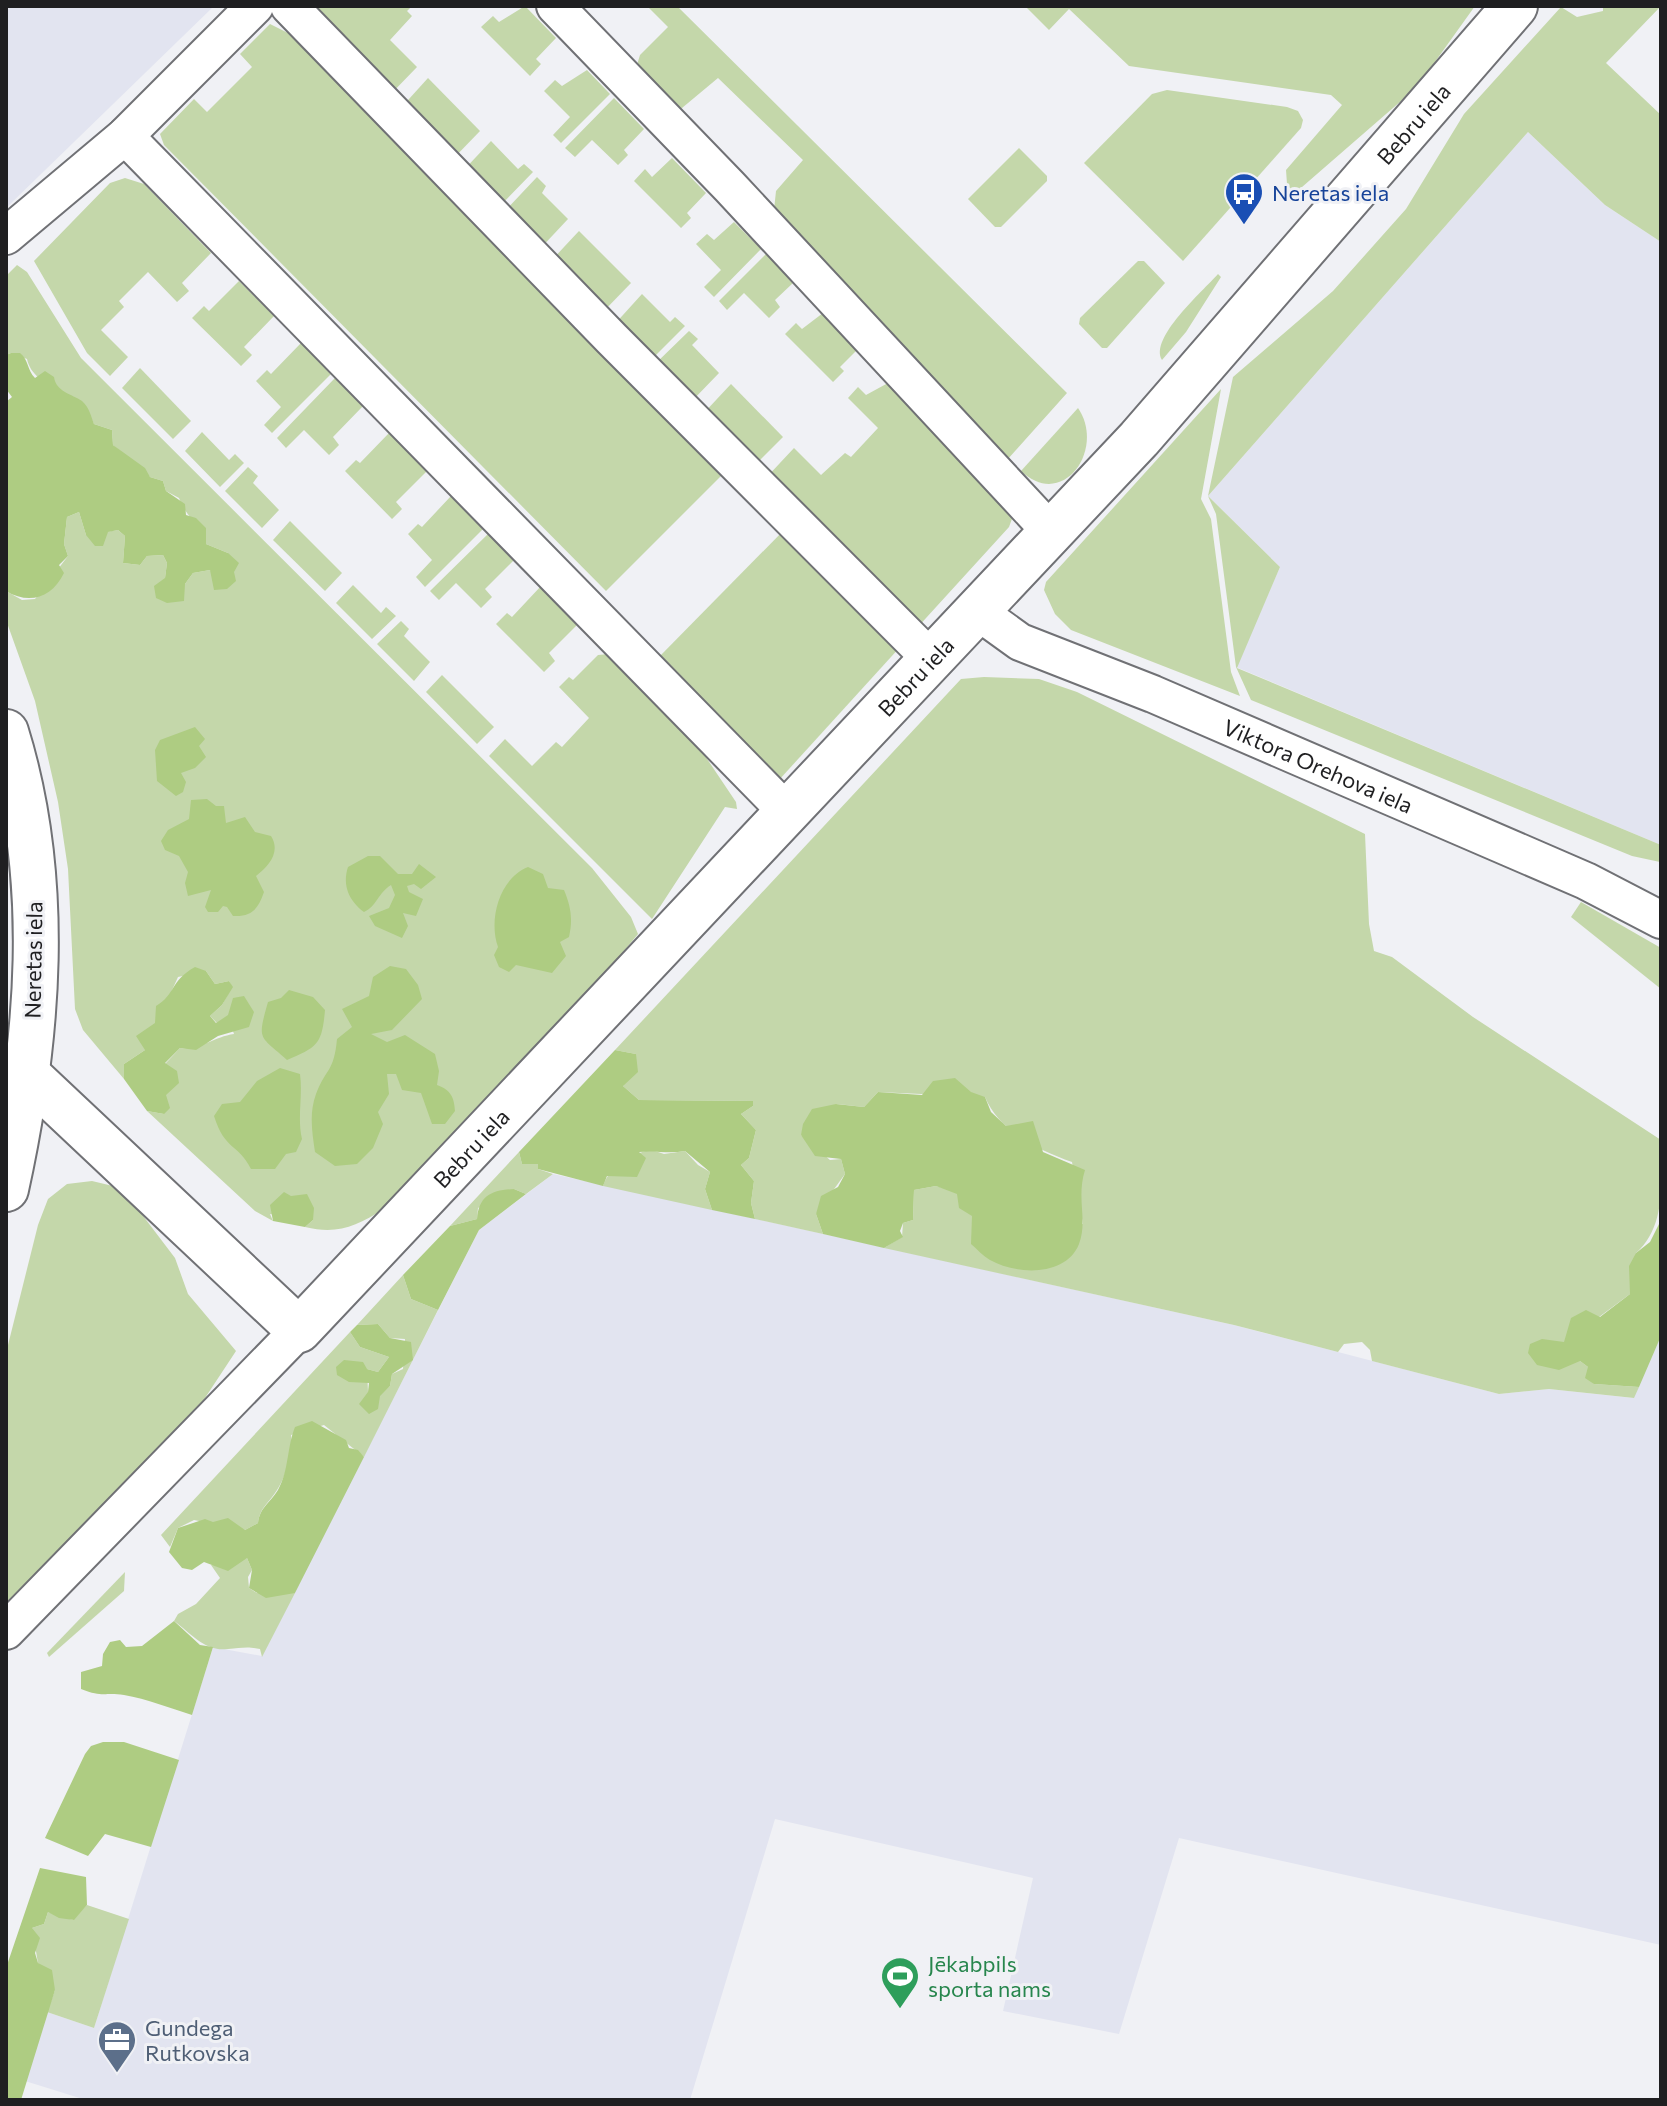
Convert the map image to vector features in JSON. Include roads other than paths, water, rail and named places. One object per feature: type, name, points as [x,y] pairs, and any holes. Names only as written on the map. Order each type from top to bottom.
[{"type":"street","points":[[6,236],[125,136],[255,6]]},
{"type":"street","points":[[289,6],[601,327],[931,659]]},
{"type":"street","points":[[555,6],[730,187],[1052,533]]},
{"type":"street","name":"Bebru iela","points":[[299,1330],[1139,439],[1515,6]]},
{"type":"street","points":[[125,136],[787,812]]},
{"type":"street","name":"Viktora Orehova iela","points":[[977,611],[1020,642],[1153,694],[1572,874],[1661,920]]},
{"type":"street","name":"Neretas iela","points":[[6,732],[24,803],[33,866],[36,951],[27,1074],[6,1189]]},
{"type":"street","points":[[6,1631],[299,1330],[27,1074]]},
{"type":"place","name":"Neretas iela","points":[[1244,226]]},
{"type":"place","name":"Jēkabpils sporta nams","points":[[900,2010]]},
{"type":"place","name":"Gundega Rutkovska","points":[[117,2074]]}]
